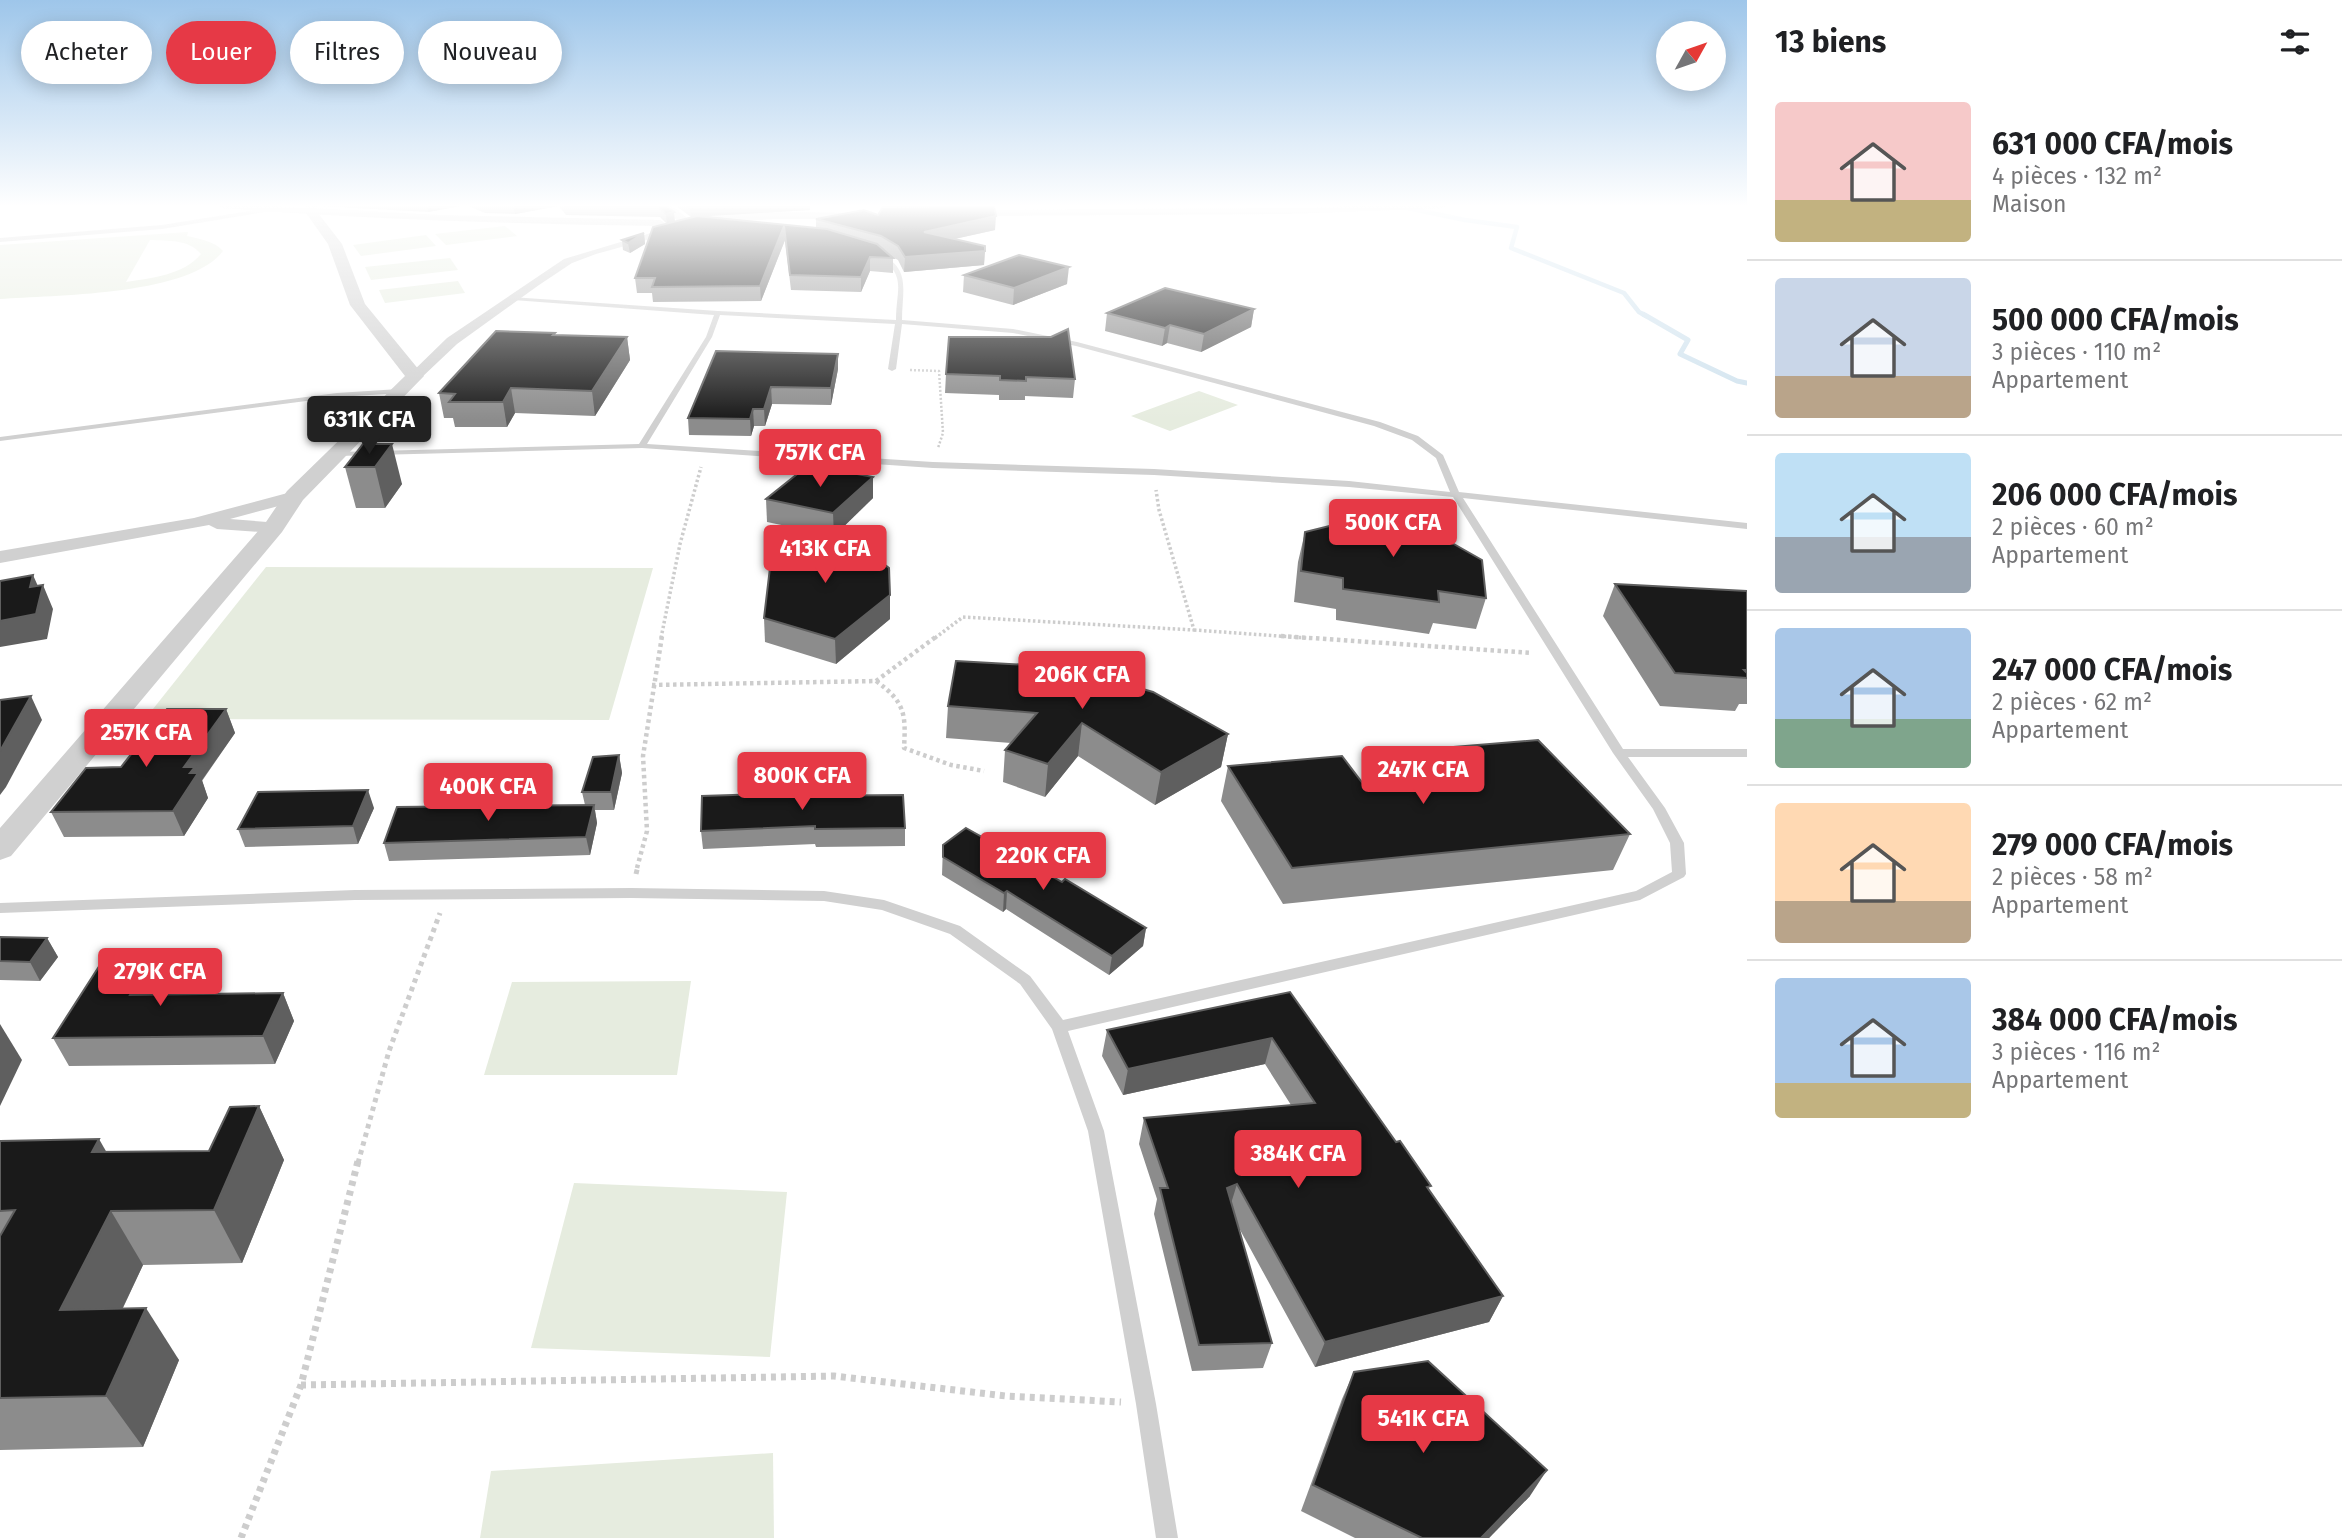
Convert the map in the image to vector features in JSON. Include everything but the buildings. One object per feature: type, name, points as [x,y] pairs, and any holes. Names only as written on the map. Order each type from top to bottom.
[{"type":"street","points":[[348,277],[358,304],[407,383]]},
{"type":"street","points":[[0,849],[274,527],[295,496],[452,341],[545,277]]},
{"type":"street","points":[[0,557],[195,523],[295,496]]},
{"type":"street","points":[[195,523],[274,527]]},
{"type":"lane","points":[[892,369],[903,282],[900,277]]},
{"type":"lane","points":[[513,298],[1013,331],[1064,341],[1377,424],[1415,438],[1440,457],[1455,493],[1619,753],[1659,808],[1677,843],[1679,874],[1640,895],[1059,1027]]},
{"type":"lane","points":[[642,446],[709,337],[718,313]]},
{"type":"lane","points":[[0,439],[337,395],[407,383]]},
{"type":"lane","points":[[337,454],[642,446],[706,449],[933,465],[1154,472],[1455,493],[1747,526]]},
{"type":"lane","points":[[1619,753],[1747,753]]},
{"type":"lane","points":[[0,908],[355,895],[631,893],[824,896],[884,905],[955,930],[1025,980],[1059,1027],[1096,1131],[1146,1404],[1167,1538]]},
{"type":"path","points":[[892,369],[939,371],[943,433],[933,465]]},
{"type":"path","points":[[631,893],[647,831],[643,756],[652,685],[680,544],[706,449]]},
{"type":"path","points":[[1154,472],[1159,510],[1194,630]]},
{"type":"path","points":[[876,681],[963,617],[1558,655]]},
{"type":"path","points":[[652,685],[876,681],[898,696],[906,712],[904,748],[951,765],[984,771]]},
{"type":"path","points":[[241,1538],[301,1385],[336,1241],[389,1051],[446,894]]},
{"type":"path","points":[[301,1385],[834,1376],[1006,1396],[1146,1404]]},
{"type":"shaded area","points":[[0,277],[129,277],[126,282],[157,277],[182,277],[119,290],[0,299]]},
{"type":"shaded area","points":[[370,277],[399,277],[371,280]]},
{"type":"shaded area","points":[[458,281],[465,293],[385,303],[379,290]]},
{"type":"shaded area","points":[[1199,391],[1238,405],[1170,431],[1131,416]]},
{"type":"shaded area","points":[[266,567],[653,568],[609,720],[145,719]]},
{"type":"shaded area","points":[[691,981],[677,1075],[484,1075],[512,982]]},
{"type":"shaded area","points":[[574,1183],[787,1192],[770,1357],[531,1348]]},
{"type":"shaded area","points":[[773,1453],[774,1538],[480,1538],[491,1471]]},
{"type":"waterway","points":[[1583,277],[1624,293],[1639,312],[1646,316]]},
{"type":"waterway","points":[[1643,314],[1688,340],[1680,354],[1737,381],[1747,383]]}]
